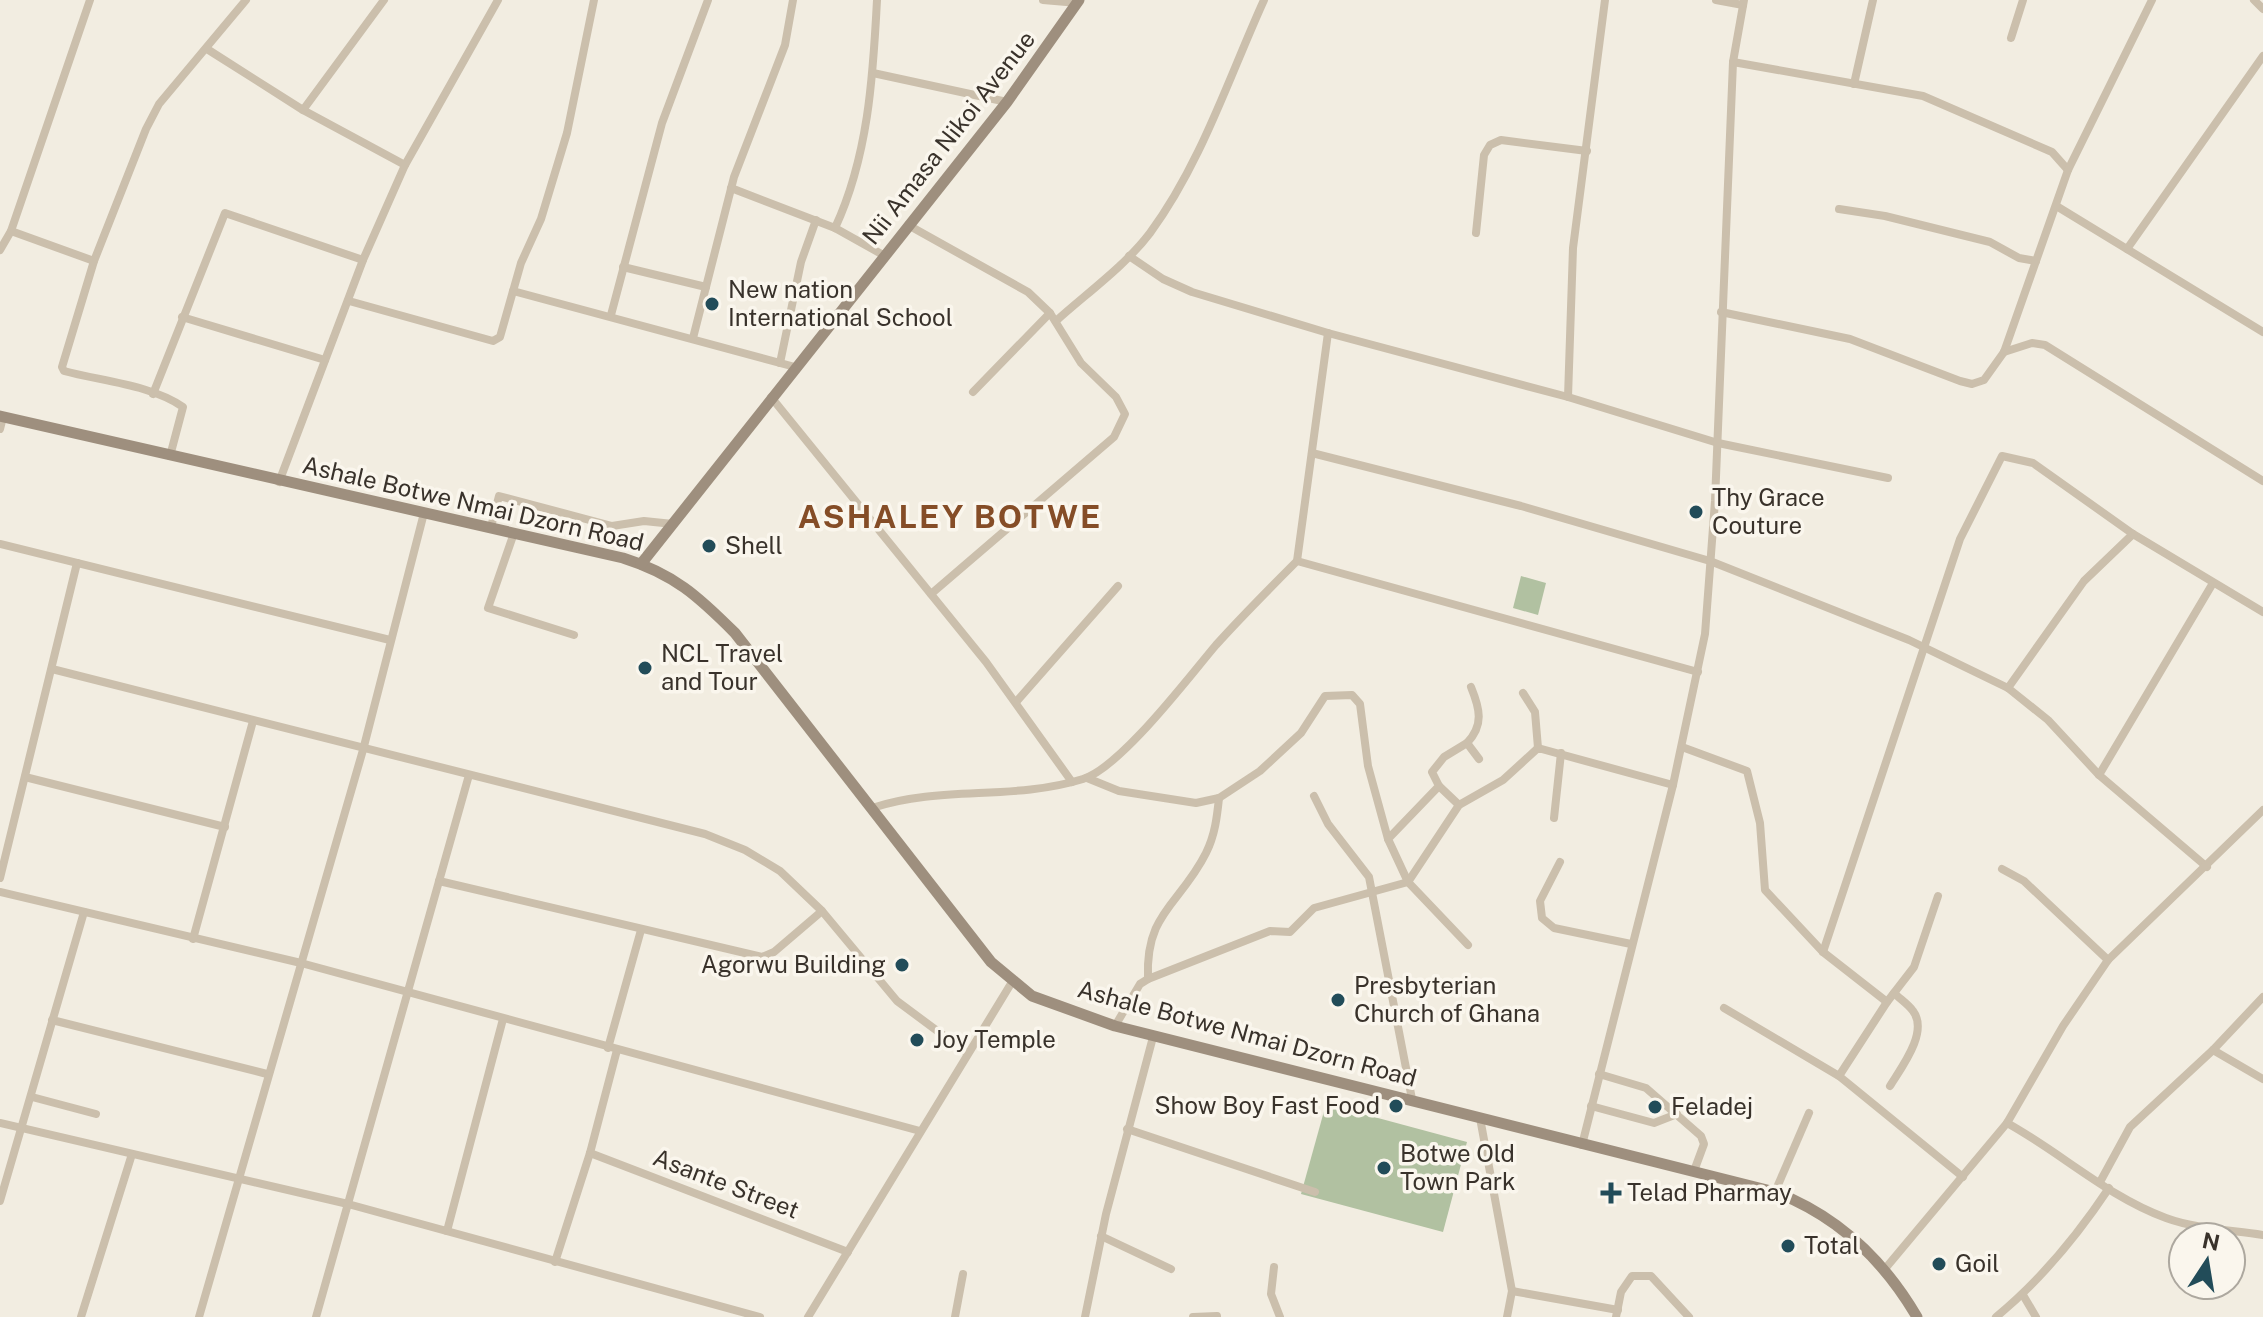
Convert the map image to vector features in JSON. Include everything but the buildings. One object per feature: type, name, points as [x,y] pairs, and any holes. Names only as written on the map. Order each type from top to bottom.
[{"type":"main road","name":"Nii Amasa Nikoi Avenue","points":[[641,564],[1007,102],[1079,1]]},
{"type":"main road","name":"Ashale Botwe Nmai Dzorn Road","points":[[1,421],[491,527],[641,564],[686,586],[735,633],[945,904],[1012,982],[1044,1002],[1153,1037],[1412,1099],[1775,1192],[1796,1200],[1844,1228],[1884,1270],[1917,1317]]},
{"type":"street","points":[[1,246],[11,231],[90,0]]},
{"type":"street","points":[[170,456],[183,407],[153,394],[64,371],[62,367],[94,261],[146,129],[159,104],[246,0]]},
{"type":"street","points":[[303,110],[384,0]]},
{"type":"street","points":[[279,482],[363,260],[405,165],[498,0]]},
{"type":"street","points":[[349,301],[493,341],[500,337],[521,263],[541,219],[567,133],[594,0]]},
{"type":"street","points":[[611,315],[662,123],[708,0]]},
{"type":"street","points":[[693,338],[731,188],[785,45],[793,0]]},
{"type":"street","points":[[835,228],[856,179],[873,73],[877,0]]},
{"type":"street","points":[[1043,0],[1079,1]]},
{"type":"street","points":[[1056,321],[1129,256],[1178,191],[1264,0]]},
{"type":"street","points":[[1568,397],[1573,248],[1605,0]]},
{"type":"street","points":[[1582,1145],[1682,747],[1709,604],[1733,62],[1744,2],[1716,0]]},
{"type":"street","points":[[1854,84],[1873,0]]},
{"type":"street","points":[[2011,38],[2023,0]]},
{"type":"street","points":[[1721,312],[1850,339],[1972,384],[1984,380],[1995,369],[2004,352],[2058,207],[2068,170],[2152,0]]},
{"type":"street","points":[[2254,0],[2263,9]]},
{"type":"street","points":[[207,49],[303,110],[405,165]]},
{"type":"street","points":[[2127,249],[2263,56]]},
{"type":"street","points":[[1733,62],[1948,105],[2052,152],[2068,170]]},
{"type":"street","points":[[873,73],[1007,102]]},
{"type":"street","points":[[1476,233],[1484,155],[1490,145],[1501,140],[1587,151]]},
{"type":"street","points":[[731,188],[835,228],[885,256]]},
{"type":"street","points":[[2058,207],[2263,332]]},
{"type":"street","points":[[1839,209],[1885,216],[1990,242],[2019,258],[2036,261]]},
{"type":"street","points":[[153,394],[225,213],[363,260]]},
{"type":"street","points":[[780,363],[801,262],[816,220]]},
{"type":"street","points":[[908,225],[1028,292],[1050,313],[1081,363],[1116,397],[1125,414],[1122,426],[1114,437],[931,594]]},
{"type":"street","points":[[11,231],[94,261]]},
{"type":"street","points":[[1129,256],[1163,279],[1192,292],[1328,333],[1568,397],[1718,443],[1888,478]]},
{"type":"street","points":[[623,267],[706,287]]},
{"type":"street","points":[[513,291],[795,367]]},
{"type":"street","points":[[973,392],[1050,313]]},
{"type":"street","points":[[182,317],[325,360]]},
{"type":"street","points":[[872,808],[909,796],[1036,791],[1087,778],[1138,737],[1226,635],[1297,561],[1328,333]]},
{"type":"street","points":[[2004,352],[2032,343],[2045,345],[2263,481]]},
{"type":"street","points":[[771,397],[1016,702],[1072,782]]},
{"type":"street","points":[[1312,453],[1521,506],[1710,561],[1925,647],[2008,688],[2048,720],[2099,775],[2207,867]]},
{"type":"street","points":[[1823,952],[1960,539],[2002,456],[2033,463],[2133,534],[2261,610],[2263,596]]},
{"type":"street","points":[[491,527],[499,496],[612,526],[644,521],[673,524]]},
{"type":"street","points":[[199,1317],[363,750],[424,513]]},
{"type":"street","points":[[514,533],[488,608],[574,635]]},
{"type":"street","points":[[2008,688],[2084,581],[2133,534]]},
{"type":"street","points":[[0,544],[390,640]]},
{"type":"street","points":[[1297,561],[1698,672]]},
{"type":"street","points":[[0,878],[77,563]]},
{"type":"street","points":[[2099,775],[2213,583]]},
{"type":"street","points":[[1016,702],[1118,586]]},
{"type":"street","points":[[52,669],[705,834],[745,850],[780,871],[822,911],[897,1001],[967,1053]]},
{"type":"street","points":[[1459,805],[1439,786],[1432,772],[1444,757],[1476,734],[1480,720],[1471,687]]},
{"type":"street","points":[[1523,693],[1535,712],[1538,748]]},
{"type":"street","points":[[1087,778],[1119,791],[1196,803],[1219,798],[1260,771],[1301,733],[1325,696],[1352,695],[1360,704],[1368,766],[1388,839],[1408,882],[1468,945]]},
{"type":"street","points":[[193,939],[253,721]]},
{"type":"street","points":[[1467,743],[1479,759]]},
{"type":"street","points":[[1682,747],[1747,771],[1760,823],[1765,890],[1823,952],[1887,1002]]},
{"type":"street","points":[[1538,748],[1673,785]]},
{"type":"street","points":[[1115,1026],[1140,984],[1148,979],[1270,931],[1290,932],[1314,908],[1408,882],[1459,805],[1503,780],[1538,748]]},
{"type":"street","points":[[1554,818],[1561,753]]},
{"type":"street","points":[[318,1317],[469,775]]},
{"type":"street","points":[[25,777],[225,827]]},
{"type":"street","points":[[1388,839],[1439,786]]},
{"type":"street","points":[[1314,796],[1328,824],[1369,877],[1412,1099]]},
{"type":"street","points":[[1148,979],[1150,938],[1206,854],[1215,831],[1219,798]]},
{"type":"street","points":[[1884,1270],[2007,1123],[2063,1026],[2108,960],[2263,810]]},
{"type":"street","points":[[1560,862],[1540,901],[1542,918],[1554,928],[1631,944]]},
{"type":"street","points":[[2002,869],[2024,881],[2108,960]]},
{"type":"street","points":[[439,881],[762,957],[774,952],[822,911]]},
{"type":"street","points":[[0,892],[301,963],[920,1131]]},
{"type":"street","points":[[1839,1076],[1887,1002],[1914,967],[1938,896]]},
{"type":"street","points":[[0,1201],[84,912]]},
{"type":"street","points":[[555,1262],[590,1153],[641,930]]},
{"type":"street","points":[[808,1317],[1012,982]]},
{"type":"street","points":[[1890,1086],[1910,1054],[1917,1022],[1914,1012],[1894,993]]},
{"type":"street","points":[[2100,1182],[2130,1127],[2213,1050],[2263,997]]},
{"type":"street","points":[[1724,1008],[1839,1076],[1963,1177]]},
{"type":"street","points":[[447,1231],[503,1019]]},
{"type":"street","points":[[52,1020],[267,1074]]},
{"type":"street","points":[[1085,1317],[1101,1236],[1153,1037]]},
{"type":"street","points":[[2213,1050],[2263,1079]]},
{"type":"street","points":[[1599,1074],[1646,1088],[1703,1140],[1694,1171]]},
{"type":"street","points":[[32,1097],[96,1114]]},
{"type":"street","points":[[1591,1106],[1654,1123],[1677,1114]]},
{"type":"street","points":[[1775,1192],[1809,1113]]},
{"type":"street","points":[[1480,1118],[1512,1291],[1507,1317]]},
{"type":"street","points":[[0,1123],[348,1204],[760,1317]]},
{"type":"street","points":[[2007,1123],[2049,1146],[2130,1202],[2168,1219],[2263,1235]]},
{"type":"street","points":[[1127,1129],[1315,1192]]},
{"type":"street","name":"Asante Street","points":[[590,1153],[848,1252]]},
{"type":"street","points":[[81,1317],[132,1154]]},
{"type":"street","points":[[1996,1317],[2023,1295],[2080,1232],[2109,1188]]},
{"type":"street","points":[[1101,1236],[1171,1269]]},
{"type":"street","points":[[1274,1267],[1271,1294],[1280,1317]]},
{"type":"street","points":[[955,1317],[963,1274]]},
{"type":"street","points":[[1512,1291],[1617,1314],[1621,1292],[1632,1276],[1651,1276],[1689,1317]]},
{"type":"street","points":[[2023,1295],[2036,1317]]},
{"type":"street","points":[[1193,1317],[1217,1316]]},
{"type":"green space","points":[[1521,576],[1546,583],[1538,615],[1513,608]]},
{"type":"green space","name":"Botwe Old Town Park","points":[[1326,1104],[1467,1142],[1443,1232],[1301,1194]]},
{"type":"place","name":"New nation International School","points":[[712,304]]},
{"type":"place","name":"Thy Grace Couture","points":[[1696,512]]},
{"type":"place","name":"Shell","points":[[709,546]]},
{"type":"place","name":"NCL Travel and Tour","points":[[645,668]]},
{"type":"place","name":"Agorwu Building","points":[[902,965]]},
{"type":"place","name":"Presbyterian Church of Ghana","points":[[1338,1000]]},
{"type":"place","name":"Joy Temple","points":[[917,1040]]},
{"type":"place","name":"Show Boy Fast Food","points":[[1396,1106]]},
{"type":"place","name":"Feladej","points":[[1655,1107]]},
{"type":"place","name":"Botwe Old Town Park","points":[[1384,1168]]},
{"type":"place","name":"Telad Pharmay","points":[[1611,1193]]},
{"type":"place","name":"Total","points":[[1788,1246]]},
{"type":"place","name":"Goil","points":[[1939,1264]]},
{"type":"district","name":"ASHALEY BOTWE","points":[[950,517]]}]
